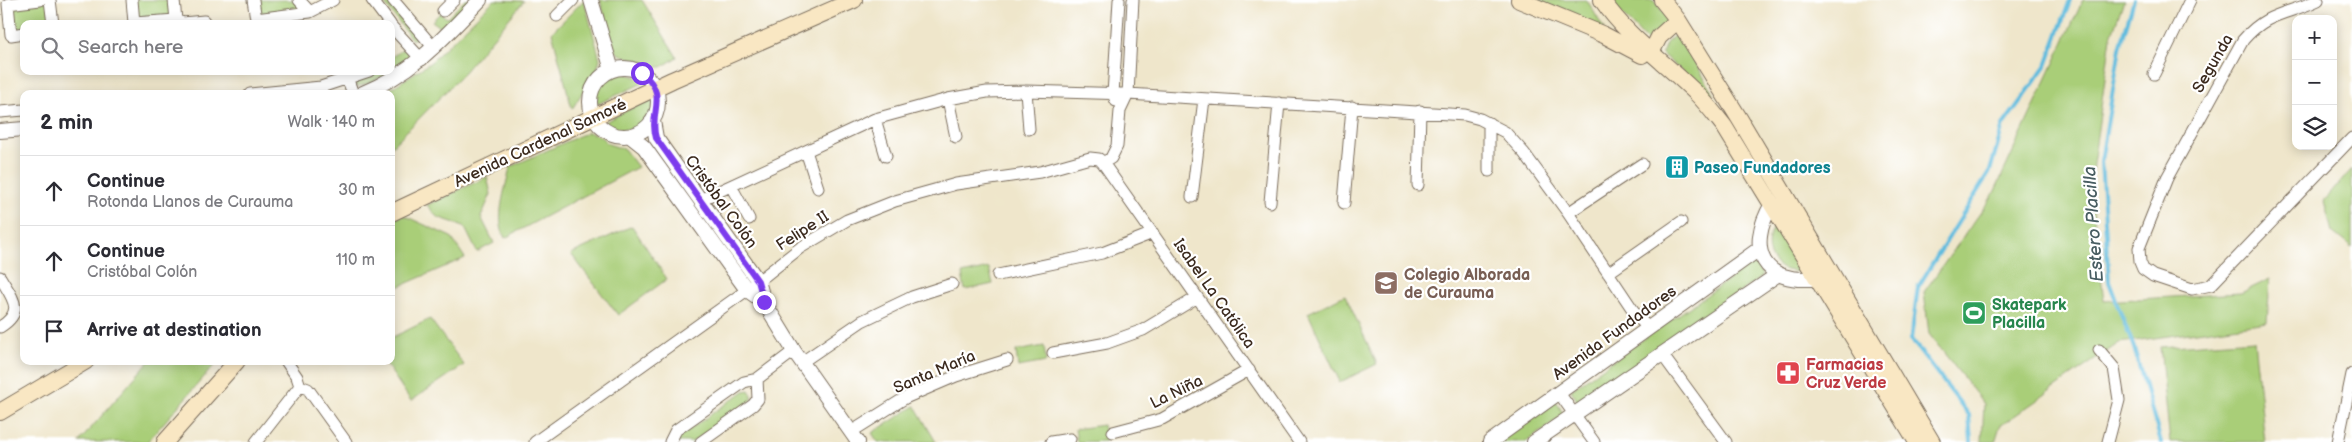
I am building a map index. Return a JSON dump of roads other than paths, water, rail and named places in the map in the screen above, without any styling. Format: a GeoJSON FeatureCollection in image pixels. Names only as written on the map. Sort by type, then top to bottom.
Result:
{"type":"FeatureCollection","features":[{"type":"Feature","properties":{"kind":"main road","name":"Avenida Cardenal Samoré"},"geometry":{"type":"LineString","coordinates":[[395,211],[757,41],[854,0]]}},
{"type":"Feature","properties":{"kind":"main road"},"geometry":{"type":"LineString","coordinates":[[1519,0],[1604,35],[1675,73]]}},
{"type":"Feature","properties":{"kind":"main road"},"geometry":{"type":"LineString","coordinates":[[1602,0],[1624,28],[1698,95],[1724,126],[1917,442]]}},
{"type":"Feature","properties":{"kind":"main road"},"geometry":{"type":"LineString","coordinates":[[1662,0],[1678,20],[1932,442]]}},
{"type":"Feature","properties":{"kind":"main road"},"geometry":{"type":"LineString","coordinates":[[1651,53],[1659,37],[1678,20]]}},
{"type":"Feature","properties":{"kind":"main road"},"geometry":{"type":"LineString","coordinates":[[0,412],[79,365]]}},
{"type":"Feature","properties":{"kind":"main road"},"geometry":{"type":"LineString","coordinates":[[165,442],[233,365]]}},
{"type":"Feature","properties":{"kind":"street"},"geometry":{"type":"LineString","coordinates":[[11,34],[4,3],[35,0]]}},
{"type":"Feature","properties":{"kind":"street"},"geometry":{"type":"LineString","coordinates":[[50,0],[52,20]]}},
{"type":"Feature","properties":{"kind":"street"},"geometry":{"type":"LineString","coordinates":[[132,0],[134,20]]}},
{"type":"Feature","properties":{"kind":"street"},"geometry":{"type":"LineString","coordinates":[[174,0],[176,20]]}},
{"type":"Feature","properties":{"kind":"street"},"geometry":{"type":"LineString","coordinates":[[253,0],[256,19],[310,12],[333,0]]}},
{"type":"Feature","properties":{"kind":"street"},"geometry":{"type":"LineString","coordinates":[[299,0],[310,12]]}},
{"type":"Feature","properties":{"kind":"street"},"geometry":{"type":"LineString","coordinates":[[372,0],[386,20]]}},
{"type":"Feature","properties":{"kind":"street"},"geometry":{"type":"LineString","coordinates":[[393,0],[434,48]]}},
{"type":"Feature","properties":{"kind":"street"},"geometry":{"type":"LineString","coordinates":[[444,11],[454,0]]}},
{"type":"Feature","properties":{"kind":"street"},"geometry":{"type":"LineString","coordinates":[[370,90],[392,80],[422,60],[480,0]]}},
{"type":"Feature","properties":{"kind":"street"},"geometry":{"type":"LineString","coordinates":[[557,16],[573,0]]}},
{"type":"Feature","properties":{"kind":"street"},"geometry":{"type":"LineString","coordinates":[[591,0],[612,70]]}},
{"type":"Feature","properties":{"kind":"street"},"geometry":{"type":"LineString","coordinates":[[1119,0],[1113,94],[1120,112]]}},
{"type":"Feature","properties":{"kind":"street"},"geometry":{"type":"LineString","coordinates":[[1104,164],[1111,158],[1117,146],[1120,112],[1128,94],[1133,0]]}},
{"type":"Feature","properties":{"kind":"street"},"geometry":{"type":"LineString","coordinates":[[2154,74],[2190,0]]}},
{"type":"Feature","properties":{"kind":"street"},"geometry":{"type":"LineString","coordinates":[[2278,0],[2283,12]]}},
{"type":"Feature","properties":{"kind":"street","name":"Segunda"},"geometry":{"type":"LineString","coordinates":[[2318,0],[2283,12],[2257,26],[2243,40],[2167,178],[2138,248],[2143,269],[2153,276],[2192,289],[2205,288],[2217,281],[2352,138]]}},
{"type":"Feature","properties":{"kind":"street"},"geometry":{"type":"LineString","coordinates":[[395,30],[422,60]]}},
{"type":"Feature","properties":{"kind":"street"},"geometry":{"type":"LineString","coordinates":[[0,39],[11,34],[20,33]]}},
{"type":"Feature","properties":{"kind":"street"},"geometry":{"type":"LineString","coordinates":[[624,67],[637,70],[648,77],[655,88],[658,101],[653,120],[643,131],[630,136],[615,136],[602,129],[593,118],[589,104],[591,90],[599,78],[612,70],[624,67]]}},
{"type":"Feature","properties":{"kind":"street"},"geometry":{"type":"LineString","coordinates":[[297,90],[321,87],[360,75]]}},
{"type":"Feature","properties":{"kind":"street"},"geometry":{"type":"LineString","coordinates":[[348,80],[351,90]]}},
{"type":"Feature","properties":{"kind":"street"},"geometry":{"type":"LineString","coordinates":[[1026,91],[1029,130]]}},
{"type":"Feature","properties":{"kind":"street"},"geometry":{"type":"LineString","coordinates":[[700,200],[875,119],[948,99],[987,92],[1026,91],[1128,94],[1465,115],[1490,123],[1504,132],[1524,153],[1568,213],[1637,316],[1649,329]]}},
{"type":"Feature","properties":{"kind":"street"},"geometry":{"type":"LineString","coordinates":[[948,99],[956,137]]}},
{"type":"Feature","properties":{"kind":"street"},"geometry":{"type":"LineString","coordinates":[[1192,198],[1204,99]]}},
{"type":"Feature","properties":{"kind":"street"},"geometry":{"type":"LineString","coordinates":[[1270,202],[1279,103]]}},
{"type":"Feature","properties":{"kind":"street"},"geometry":{"type":"LineString","coordinates":[[1344,202],[1352,107]]}},
{"type":"Feature","properties":{"kind":"street"},"geometry":{"type":"LineString","coordinates":[[0,112],[20,110]]}},
{"type":"Feature","properties":{"kind":"street"},"geometry":{"type":"LineString","coordinates":[[1418,185],[1420,111]]}},
{"type":"Feature","properties":{"kind":"street"},"geometry":{"type":"LineString","coordinates":[[875,119],[886,156]]}},
{"type":"Feature","properties":{"kind":"street","name":"Cristóbal Colón"},"geometry":{"type":"LineString","coordinates":[[653,120],[656,138],[758,281],[764,302],[798,356],[854,437]]}},
{"type":"Feature","properties":{"kind":"street"},"geometry":{"type":"LineString","coordinates":[[1489,171],[1490,123]]}},
{"type":"Feature","properties":{"kind":"street"},"geometry":{"type":"LineString","coordinates":[[0,131],[20,129]]}},
{"type":"Feature","properties":{"kind":"street","name":"Cristóbal Colón"},"geometry":{"type":"LineString","coordinates":[[630,136],[644,147],[747,290],[764,302]]}},
{"type":"Feature","properties":{"kind":"street"},"geometry":{"type":"LineString","coordinates":[[806,152],[818,188]]}},
{"type":"Feature","properties":{"kind":"street","name":"Felipe II"},"geometry":{"type":"LineString","coordinates":[[535,442],[747,290],[800,248],[847,220],[895,201],[956,184],[1040,172],[1090,158],[1099,159],[1104,164]]}},
{"type":"Feature","properties":{"kind":"street","name":"Isabel La Católica"},"geometry":{"type":"LineString","coordinates":[[1104,164],[1298,442]]}},
{"type":"Feature","properties":{"kind":"street"},"geometry":{"type":"LineString","coordinates":[[1568,213],[1642,164]]}},
{"type":"Feature","properties":{"kind":"street"},"geometry":{"type":"LineString","coordinates":[[731,186],[749,219]]}},
{"type":"Feature","properties":{"kind":"street"},"geometry":{"type":"LineString","coordinates":[[1772,204],[1762,228],[1759,250],[1766,264],[1777,275],[1796,279],[1818,278]]}},
{"type":"Feature","properties":{"kind":"street"},"geometry":{"type":"LineString","coordinates":[[1608,273],[1681,222]]}},
{"type":"Feature","properties":{"kind":"street"},"geometry":{"type":"LineString","coordinates":[[998,275],[1102,253],[1153,232]]}},
{"type":"Feature","properties":{"kind":"street","name":"Avenida Fundadores"},"geometry":{"type":"LineString","coordinates":[[1490,442],[1759,250]]}},
{"type":"Feature","properties":{"kind":"street"},"geometry":{"type":"LineString","coordinates":[[1534,442],[1777,275]]}},
{"type":"Feature","properties":{"kind":"street"},"geometry":{"type":"LineString","coordinates":[[0,277],[15,302],[15,311],[12,319],[0,327]]}},
{"type":"Feature","properties":{"kind":"street"},"geometry":{"type":"LineString","coordinates":[[670,442],[676,430],[744,382],[757,379],[862,321],[912,297],[952,284]]}},
{"type":"Feature","properties":{"kind":"street"},"geometry":{"type":"LineString","coordinates":[[1053,353],[1107,343],[1143,330],[1196,298]]}},
{"type":"Feature","properties":{"kind":"street"},"geometry":{"type":"LineString","coordinates":[[2099,350],[2114,368],[2119,400],[2108,442]]}},
{"type":"Feature","properties":{"kind":"street"},"geometry":{"type":"LineString","coordinates":[[1661,353],[1726,442]]}},
{"type":"Feature","properties":{"kind":"street","name":"Santa María"},"geometry":{"type":"LineString","coordinates":[[854,437],[906,398],[956,376],[1006,360]]}},
{"type":"Feature","properties":{"kind":"street"},"geometry":{"type":"LineString","coordinates":[[289,365],[297,377],[300,386]]}},
{"type":"Feature","properties":{"kind":"street","name":"La Niña"},"geometry":{"type":"LineString","coordinates":[[1113,432],[1162,418],[1249,370]]}},
{"type":"Feature","properties":{"kind":"street"},"geometry":{"type":"LineString","coordinates":[[2338,442],[2352,374]]}},
{"type":"Feature","properties":{"kind":"street"},"geometry":{"type":"LineString","coordinates":[[701,442],[753,405],[758,398],[757,379]]}},
{"type":"Feature","properties":{"kind":"street"},"geometry":{"type":"LineString","coordinates":[[256,442],[300,386]]}},
{"type":"Feature","properties":{"kind":"street"},"geometry":{"type":"LineString","coordinates":[[300,386],[308,389],[346,442]]}},
{"type":"Feature","properties":{"kind":"street"},"geometry":{"type":"LineString","coordinates":[[1559,393],[1594,442]]}},
{"type":"Feature","properties":{"kind":"street"},"geometry":{"type":"LineString","coordinates":[[1051,442],[1070,439]]}},
{"type":"Feature","properties":{"kind":"waterway"},"geometry":{"type":"LineString","coordinates":[[1971,442],[1969,415],[1911,339],[1918,287],[1990,171],[2003,125],[2046,66],[2070,0]]}},
{"type":"Feature","properties":{"kind":"waterway","name":"Estero Placilla"},"geometry":{"type":"LineString","coordinates":[[2134,0],[2120,48],[2101,161],[2109,282],[2134,348],[2161,442]]}},
{"type":"Feature","properties":{"kind":"place","name":"Paseo Fundadores"},"geometry":{"type":"Point","coordinates":[1677,167]}},
{"type":"Feature","properties":{"kind":"place","name":"Colegio Alborada de Curauma"},"geometry":{"type":"Point","coordinates":[1386,283]}},
{"type":"Feature","properties":{"kind":"place","name":"Skatepark Placilla"},"geometry":{"type":"Point","coordinates":[1974,313]}},
{"type":"Feature","properties":{"kind":"place","name":"Farmacias Cruz Verde"},"geometry":{"type":"Point","coordinates":[1788,373]}}]}
